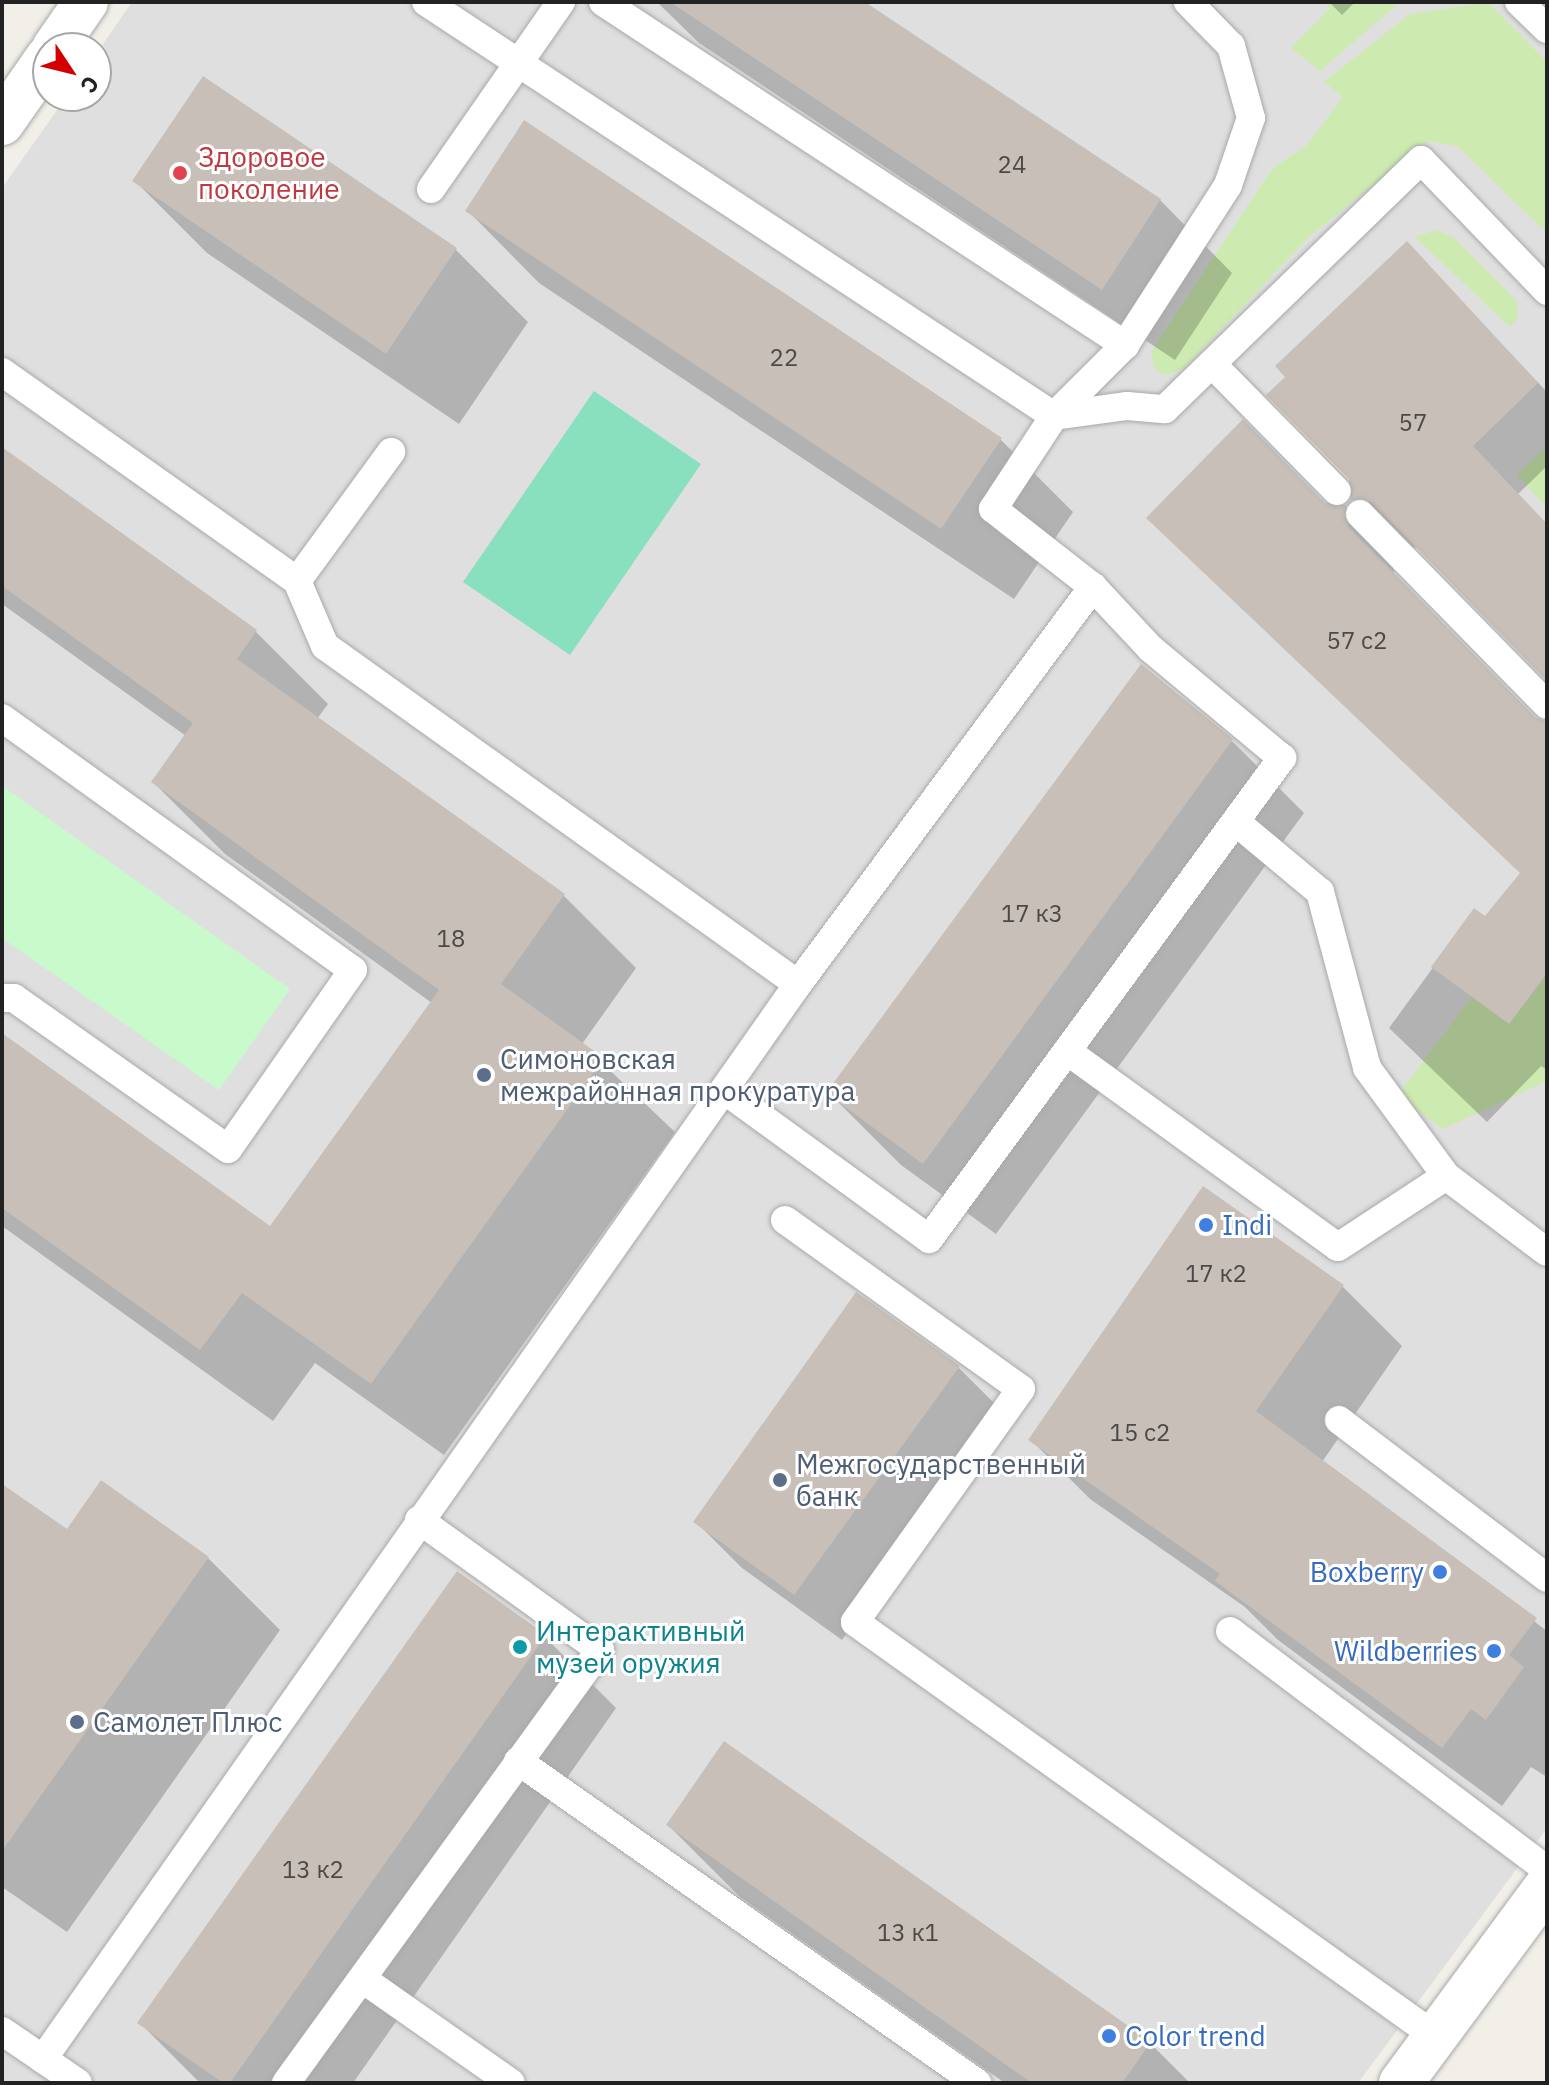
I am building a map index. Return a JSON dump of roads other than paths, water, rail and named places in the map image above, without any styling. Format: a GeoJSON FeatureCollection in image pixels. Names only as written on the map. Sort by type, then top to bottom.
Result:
{"type":"FeatureCollection","features":[{"type":"Feature","properties":{"kind":"street"},"geometry":{"type":"LineString","coordinates":[[65,32],[86,2]]}},
{"type":"Feature","properties":{"kind":"street"},"geometry":{"type":"LineString","coordinates":[[2,123],[32,80]]}},
{"type":"Feature","properties":{"kind":"street"},"geometry":{"type":"LineString","coordinates":[[1401,2083],[1547,1886]]}},
{"type":"Feature","properties":{"kind":"lane"},"geometry":{"type":"LineString","coordinates":[[426,2],[1054,416],[1127,406],[1165,409],[1421,160],[1547,291]]}},
{"type":"Feature","properties":{"kind":"lane"},"geometry":{"type":"LineString","coordinates":[[431,189],[561,2]]}},
{"type":"Feature","properties":{"kind":"lane"},"geometry":{"type":"LineString","coordinates":[[603,2],[1125,345]]}},
{"type":"Feature","properties":{"kind":"lane"},"geometry":{"type":"LineString","coordinates":[[724,1090],[929,1239],[1282,758],[1151,649],[1093,587],[993,509],[1054,416],[1125,345],[1228,185],[1251,118],[1231,46],[1188,2]]}},
{"type":"Feature","properties":{"kind":"lane"},"geometry":{"type":"LineString","coordinates":[[1519,2],[1547,29]]}},
{"type":"Feature","properties":{"kind":"lane"},"geometry":{"type":"LineString","coordinates":[[1212,364],[1337,491]]}},
{"type":"Feature","properties":{"kind":"lane"},"geometry":{"type":"LineString","coordinates":[[2,372],[297,581],[325,646],[798,984]]}},
{"type":"Feature","properties":{"kind":"lane"},"geometry":{"type":"LineString","coordinates":[[297,581],[391,452]]}},
{"type":"Feature","properties":{"kind":"lane"},"geometry":{"type":"LineString","coordinates":[[1360,514],[1547,705]]}},
{"type":"Feature","properties":{"kind":"lane"},"geometry":{"type":"LineString","coordinates":[[43,2059],[798,984],[1093,587]]}},
{"type":"Feature","properties":{"kind":"lane"},"geometry":{"type":"LineString","coordinates":[[2,718],[353,970],[228,1149],[14,998],[2,998]]}},
{"type":"Feature","properties":{"kind":"lane"},"geometry":{"type":"LineString","coordinates":[[1236,822],[1320,892],[1367,1068],[1446,1176],[1547,1252]]}},
{"type":"Feature","properties":{"kind":"lane"},"geometry":{"type":"LineString","coordinates":[[1067,1051],[1338,1247],[1446,1176]]}},
{"type":"Feature","properties":{"kind":"lane"},"geometry":{"type":"LineString","coordinates":[[785,1220],[1021,1389],[855,1622],[1435,2036]]}},
{"type":"Feature","properties":{"kind":"lane"},"geometry":{"type":"LineString","coordinates":[[1339,1420],[1547,1578]]}},
{"type":"Feature","properties":{"kind":"lane"},"geometry":{"type":"LineString","coordinates":[[286,2083],[364,1980],[600,1650],[419,1520]]}},
{"type":"Feature","properties":{"kind":"lane"},"geometry":{"type":"LineString","coordinates":[[1230,1631],[1336,1698],[1547,1870]]}},
{"type":"Feature","properties":{"kind":"lane"},"geometry":{"type":"LineString","coordinates":[[518,1761],[977,2083]]}},
{"type":"Feature","properties":{"kind":"lane"},"geometry":{"type":"LineString","coordinates":[[364,1980],[511,2083]]}},
{"type":"Feature","properties":{"kind":"lane"},"geometry":{"type":"LineString","coordinates":[[2,2031],[78,2083]]}},
{"type":"Feature","properties":{"kind":"place","name":"Здоровое поколение"},"geometry":{"type":"Point","coordinates":[180,173]}},
{"type":"Feature","properties":{"kind":"place","name":"Симоновская межрайонная прокуратура"},"geometry":{"type":"Point","coordinates":[484,1075]}},
{"type":"Feature","properties":{"kind":"place","name":"Indi"},"geometry":{"type":"Point","coordinates":[1206,1225]}},
{"type":"Feature","properties":{"kind":"place","name":"Межгосударственный банк"},"geometry":{"type":"Point","coordinates":[780,1480]}},
{"type":"Feature","properties":{"kind":"place","name":"Boxberry"},"geometry":{"type":"Point","coordinates":[1440,1572]}},
{"type":"Feature","properties":{"kind":"place","name":"Интерактивный музей оружия"},"geometry":{"type":"Point","coordinates":[520,1647]}},
{"type":"Feature","properties":{"kind":"place","name":"Wildberries"},"geometry":{"type":"Point","coordinates":[1494,1651]}},
{"type":"Feature","properties":{"kind":"place","name":"Самолет Плюс"},"geometry":{"type":"Point","coordinates":[77,1722]}},
{"type":"Feature","properties":{"kind":"place","name":"Color trend"},"geometry":{"type":"Point","coordinates":[1109,2036]}}]}
